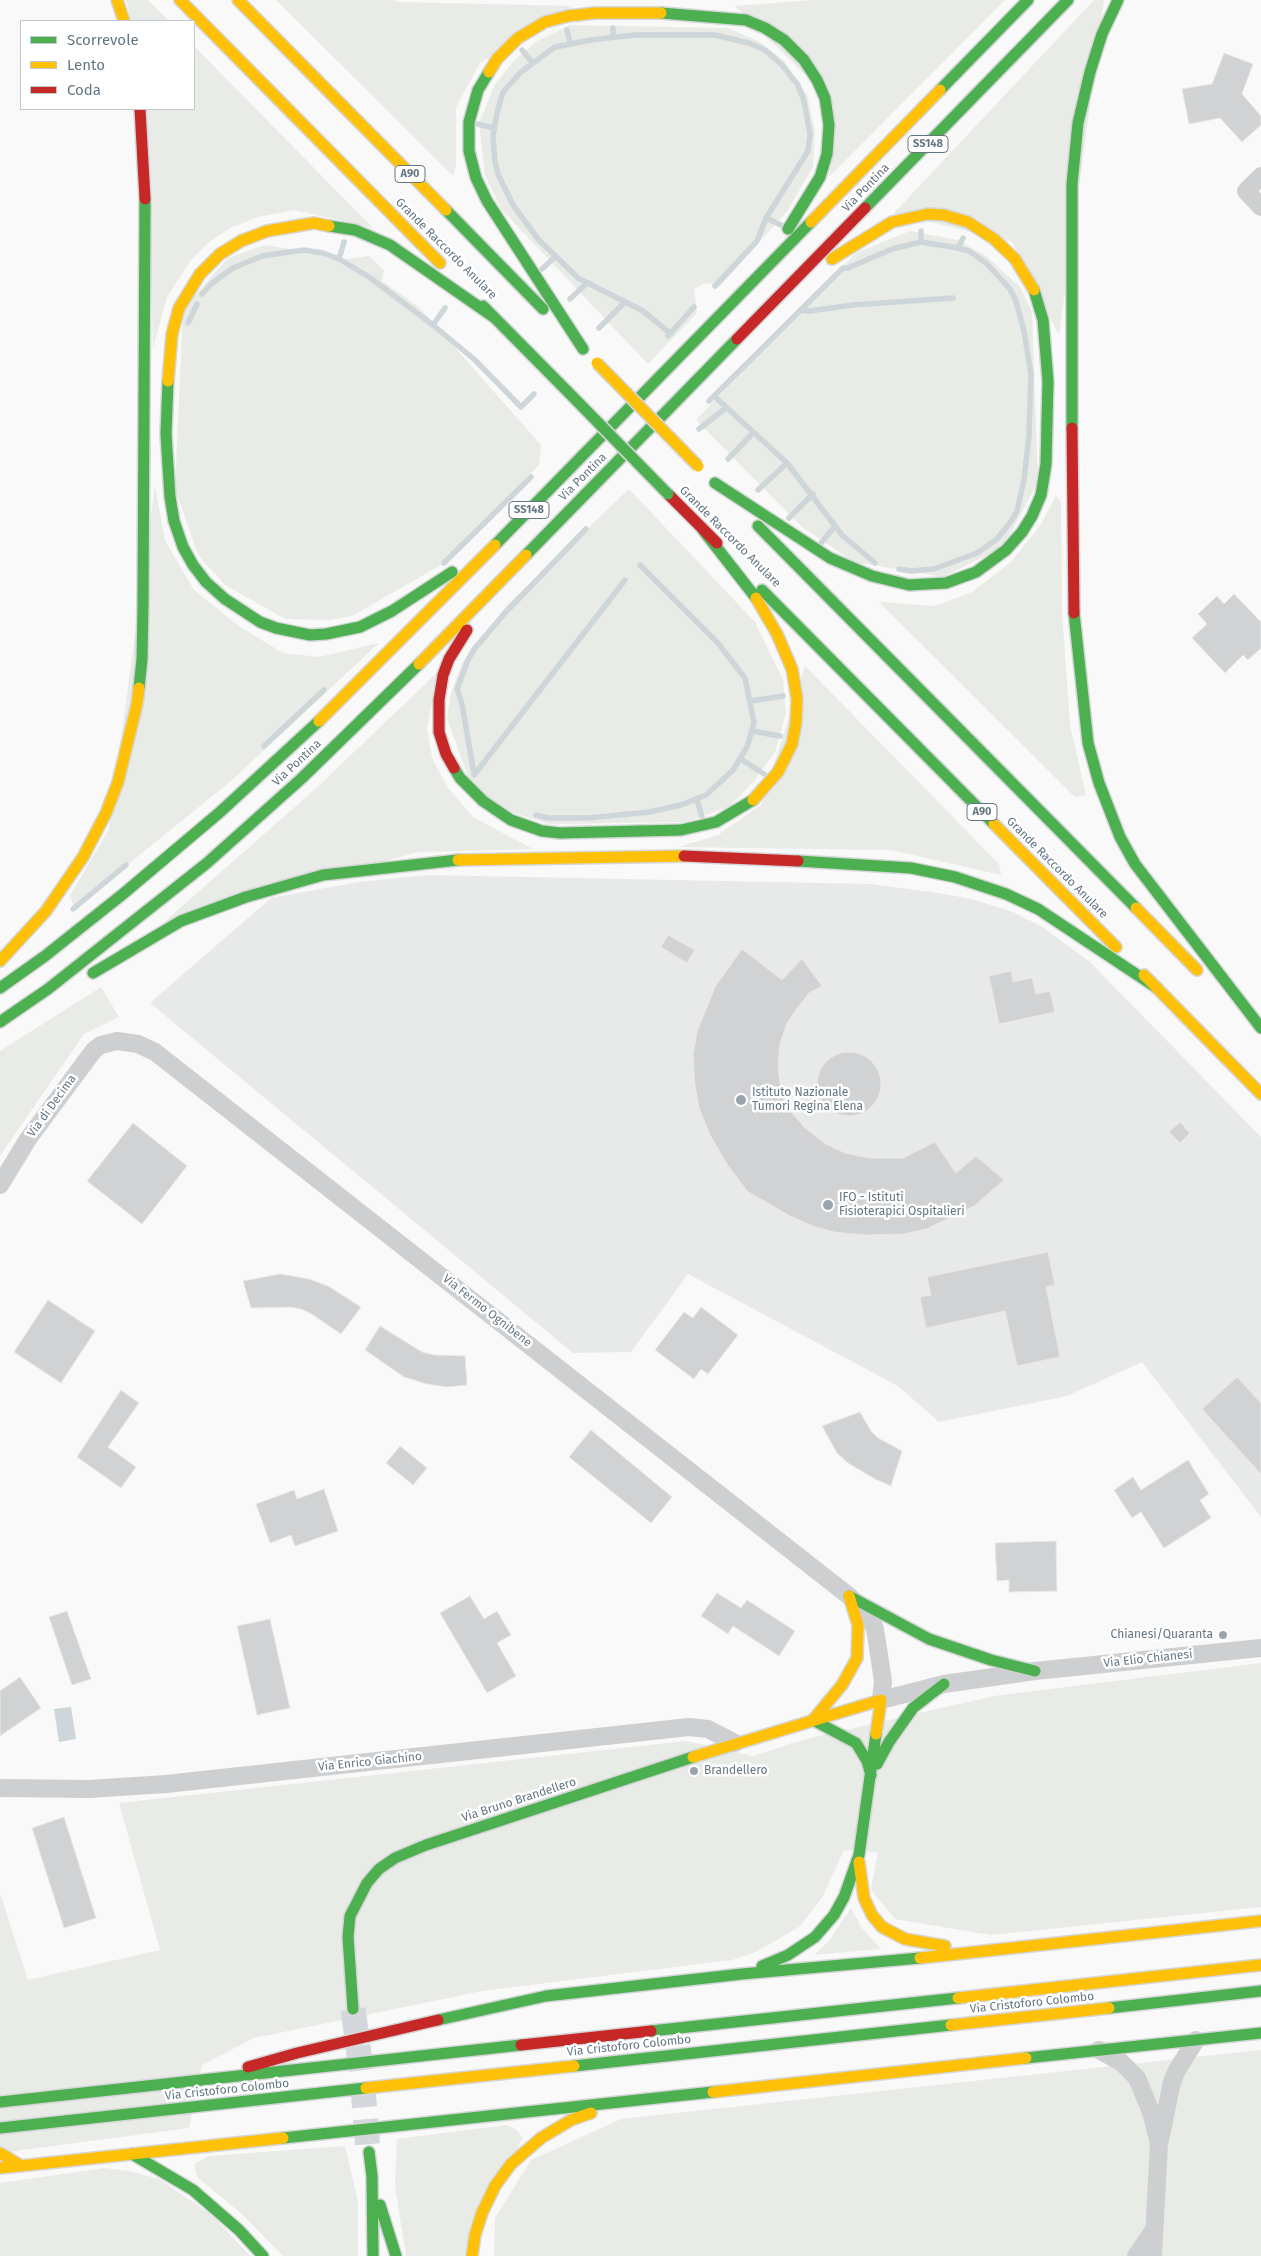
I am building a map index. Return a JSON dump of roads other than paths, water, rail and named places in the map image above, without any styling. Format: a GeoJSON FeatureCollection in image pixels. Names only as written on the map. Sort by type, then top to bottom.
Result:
{"type":"FeatureCollection","features":[{"type":"Feature","properties":{"kind":"main road"},"geometry":{"type":"LineString","coordinates":[[117,0],[124,20]]}},
{"type":"Feature","properties":{"kind":"main road","name":"Grande Raccordo Anulare"},"geometry":{"type":"LineString","coordinates":[[180,0],[1261,1094]]}},
{"type":"Feature","properties":{"kind":"main road","name":"A90"},"geometry":{"type":"LineString","coordinates":[[238,0],[1205,978]]}},
{"type":"Feature","properties":{"kind":"main road","name":"Via Pontina"},"geometry":{"type":"LineString","coordinates":[[0,988],[123,894],[261,776],[356,686],[1028,0]]}},
{"type":"Feature","properties":{"kind":"main road","name":"Via Pontina"},"geometry":{"type":"LineString","coordinates":[[0,1023],[103,948],[207,863],[252,824],[386,698],[1068,0]]}},
{"type":"Feature","properties":{"kind":"main road"},"geometry":{"type":"LineString","coordinates":[[1118,0],[1102,34],[1090,72],[1078,124],[1072,184],[1072,532],[1074,608],[1088,744],[1099,783],[1120,837],[1134,864],[1261,1028]]}},
{"type":"Feature","properties":{"kind":"main road"},"geometry":{"type":"LineString","coordinates":[[583,349],[486,200],[474,171],[469,151],[468,132],[471,110],[483,80],[497,59],[518,38],[545,22],[568,16],[595,13],[672,13],[739,19],[754,22],[771,32],[789,45],[804,60],[817,80],[824,98],[829,125],[825,164],[813,189],[756,278]]}},
{"type":"Feature","properties":{"kind":"main road"},"geometry":{"type":"LineString","coordinates":[[0,961],[46,911],[83,857],[106,813],[118,782],[137,704],[142,659],[143,606],[145,174],[140,110]]}},
{"type":"Feature","properties":{"kind":"main road"},"geometry":{"type":"LineString","coordinates":[[707,474],[830,558],[872,576],[909,585],[946,584],[987,566],[1006,550],[1022,532],[1037,507],[1045,480],[1046,464],[1048,381],[1045,332],[1033,288],[1022,269],[1008,251],[968,222],[944,215],[916,215],[892,222],[870,234],[789,287]]}},
{"type":"Feature","properties":{"kind":"main road"},"geometry":{"type":"LineString","coordinates":[[495,318],[407,255],[355,230],[314,223],[284,226],[250,236],[220,254],[210,263],[191,286],[179,308],[170,350],[166,434],[170,497],[174,521],[187,555],[203,578],[225,599],[252,618],[276,628],[310,635],[341,632],[360,627],[392,611],[497,543]]}},
{"type":"Feature","properties":{"kind":"main road"},"geometry":{"type":"LineString","coordinates":[[526,555],[468,629],[446,666],[440,686],[438,718],[441,740],[450,762],[467,787],[482,801],[511,820],[542,830],[576,834],[690,828],[716,822],[730,816],[748,805],[764,791],[778,772],[788,753],[796,723],[797,710],[792,669],[777,634],[756,598],[703,530]]}},
{"type":"Feature","properties":{"kind":"main road"},"geometry":{"type":"LineString","coordinates":[[86,978],[181,921],[246,897],[323,875],[465,859],[680,856],[869,864],[911,868],[955,877],[1006,894],[1038,909],[1157,988]]}},
{"type":"Feature","properties":{"kind":"main road"},"geometry":{"type":"LineString","coordinates":[[1219,992],[1261,1035]]}},
{"type":"Feature","properties":{"kind":"main road"},"geometry":{"type":"LineString","coordinates":[[0,1023],[36,1009],[56,998]]}},
{"type":"Feature","properties":{"kind":"main road"},"geometry":{"type":"LineString","coordinates":[[849,1596],[929,1639],[992,1660],[1035,1671]]}},
{"type":"Feature","properties":{"kind":"main road"},"geometry":{"type":"LineString","coordinates":[[849,1596],[859,1636],[857,1658],[842,1685],[813,1720],[856,1743],[867,1761],[871,1775]]}},
{"type":"Feature","properties":{"kind":"main road"},"geometry":{"type":"LineString","coordinates":[[871,1775],[905,1718],[923,1698],[944,1684]]}},
{"type":"Feature","properties":{"kind":"main road"},"geometry":{"type":"LineString","coordinates":[[880,1700],[859,1855],[860,1880],[864,1898],[872,1915],[888,1932],[917,1942],[1002,1950]]}},
{"type":"Feature","properties":{"kind":"main road","name":"Via Bruno Brandellero"},"geometry":{"type":"LineString","coordinates":[[354,2009],[348,1937],[350,1916],[367,1882],[387,1863],[426,1845],[735,1743],[880,1700]]}},
{"type":"Feature","properties":{"kind":"main road"},"geometry":{"type":"LineString","coordinates":[[742,1974],[788,1954],[814,1937],[839,1906],[859,1855]]}},
{"type":"Feature","properties":{"kind":"main road","name":"Via Cristoforo Colombo"},"geometry":{"type":"LineString","coordinates":[[207,2080],[297,2053],[524,2001],[596,1990],[742,1974],[1002,1950],[1261,1921]]}},
{"type":"Feature","properties":{"kind":"main road","name":"Via Cristoforo Colombo"},"geometry":{"type":"LineString","coordinates":[[0,2102],[1261,1966]]}},
{"type":"Feature","properties":{"kind":"main road","name":"Via Cristoforo Colombo"},"geometry":{"type":"LineString","coordinates":[[0,2128],[1261,1991]]}},
{"type":"Feature","properties":{"kind":"main road"},"geometry":{"type":"LineString","coordinates":[[0,2168],[1261,2033]]}},
{"type":"Feature","properties":{"kind":"main road"},"geometry":{"type":"LineString","coordinates":[[472,2256],[475,2235],[482,2212],[500,2177],[517,2157],[541,2138],[571,2120],[617,2103]]}},
{"type":"Feature","properties":{"kind":"main road"},"geometry":{"type":"LineString","coordinates":[[369,2152],[372,2176],[373,2256]]}},
{"type":"Feature","properties":{"kind":"main road"},"geometry":{"type":"LineString","coordinates":[[0,2153],[21,2166]]}},
{"type":"Feature","properties":{"kind":"main road"},"geometry":{"type":"LineString","coordinates":[[132,2154],[198,2194],[239,2230],[263,2256]]}},
{"type":"Feature","properties":{"kind":"main road"},"geometry":{"type":"LineString","coordinates":[[372,2176],[396,2256]]}},
{"type":"Feature","properties":{"kind":"street"},"geometry":{"type":"LineString","coordinates":[[1261,176],[1246,191],[1261,207]]}},
{"type":"Feature","properties":{"kind":"street","name":"Via di Decima"},"geometry":{"type":"LineString","coordinates":[[0,1185],[28,1139],[88,1056],[101,1045],[117,1041]]}},
{"type":"Feature","properties":{"kind":"street","name":"Via Fermo Ognibene"},"geometry":{"type":"LineString","coordinates":[[117,1041],[138,1044],[155,1052],[849,1596],[869,1615],[875,1628],[883,1680],[880,1700]]}},
{"type":"Feature","properties":{"kind":"street","name":"Via Elio Chianesi"},"geometry":{"type":"LineString","coordinates":[[880,1700],[944,1684],[1035,1671],[1261,1648]]}},
{"type":"Feature","properties":{"kind":"street","name":"Via Enrico Giachino"},"geometry":{"type":"LineString","coordinates":[[0,1788],[66,1790],[151,1785],[689,1727],[708,1729],[735,1743]]}},
{"type":"Feature","properties":{"kind":"street"},"geometry":{"type":"LineString","coordinates":[[1153,2256],[1159,2143],[1172,2082],[1177,2070],[1196,2040]]}},
{"type":"Feature","properties":{"kind":"street"},"geometry":{"type":"LineString","coordinates":[[1100,2050],[1121,2062],[1137,2078],[1148,2103],[1159,2143]]}},
{"type":"Feature","properties":{"kind":"street"},"geometry":{"type":"LineString","coordinates":[[1136,2256],[1153,2232]]}},
{"type":"Feature","properties":{"kind":"waterway"},"geometry":{"type":"LineString","coordinates":[[613,28],[613,37]]}},
{"type":"Feature","properties":{"kind":"waterway"},"geometry":{"type":"LineString","coordinates":[[567,30],[570,43]]}},
{"type":"Feature","properties":{"kind":"waterway"},"geometry":{"type":"LineString","coordinates":[[670,333],[643,311],[578,278],[538,239],[513,205],[498,174],[493,136],[503,92],[521,72],[555,47],[591,40],[634,35],[715,35],[749,43],[765,50],[782,65],[798,85],[804,101],[810,134],[808,151],[766,218],[757,241],[715,286]]}},
{"type":"Feature","properties":{"kind":"waterway"},"geometry":{"type":"LineString","coordinates":[[522,50],[532,62]]}},
{"type":"Feature","properties":{"kind":"waterway"},"geometry":{"type":"LineString","coordinates":[[477,124],[494,128]]}},
{"type":"Feature","properties":{"kind":"waterway"},"geometry":{"type":"LineString","coordinates":[[766,218],[781,225]]}},
{"type":"Feature","properties":{"kind":"waterway"},"geometry":{"type":"LineString","coordinates":[[921,231],[921,242]]}},
{"type":"Feature","properties":{"kind":"waterway"},"geometry":{"type":"LineString","coordinates":[[958,248],[963,238]]}},
{"type":"Feature","properties":{"kind":"waterway"},"geometry":{"type":"LineString","coordinates":[[339,259],[344,242]]}},
{"type":"Feature","properties":{"kind":"waterway"},"geometry":{"type":"LineString","coordinates":[[709,401],[843,268],[848,268],[892,249],[921,242],[969,251],[986,263],[1010,289],[1016,301],[1024,331],[1031,374],[1029,436],[1024,480],[1017,511],[997,539],[977,553],[934,569],[911,571],[899,569]]}},
{"type":"Feature","properties":{"kind":"waterway"},"geometry":{"type":"LineString","coordinates":[[202,294],[211,284],[233,268],[262,256],[304,250],[323,253],[339,259],[369,277],[433,325],[475,360],[521,407],[534,394]]}},
{"type":"Feature","properties":{"kind":"waterway"},"geometry":{"type":"LineString","coordinates":[[542,269],[555,257]]}},
{"type":"Feature","properties":{"kind":"waterway"},"geometry":{"type":"LineString","coordinates":[[570,299],[587,283]]}},
{"type":"Feature","properties":{"kind":"waterway"},"geometry":{"type":"LineString","coordinates":[[800,310],[809,311],[853,305],[953,298]]}},
{"type":"Feature","properties":{"kind":"waterway"},"geometry":{"type":"LineString","coordinates":[[599,328],[625,302]]}},
{"type":"Feature","properties":{"kind":"waterway"},"geometry":{"type":"LineString","coordinates":[[188,323],[197,304]]}},
{"type":"Feature","properties":{"kind":"waterway"},"geometry":{"type":"LineString","coordinates":[[668,336],[694,307]]}},
{"type":"Feature","properties":{"kind":"waterway"},"geometry":{"type":"LineString","coordinates":[[433,325],[445,308]]}},
{"type":"Feature","properties":{"kind":"waterway"},"geometry":{"type":"LineString","coordinates":[[714,396],[787,463],[842,535],[875,563]]}},
{"type":"Feature","properties":{"kind":"waterway"},"geometry":{"type":"LineString","coordinates":[[699,429],[726,408]]}},
{"type":"Feature","properties":{"kind":"waterway"},"geometry":{"type":"LineString","coordinates":[[728,459],[753,433]]}},
{"type":"Feature","properties":{"kind":"waterway"},"geometry":{"type":"LineString","coordinates":[[758,490],[787,463]]}},
{"type":"Feature","properties":{"kind":"waterway"},"geometry":{"type":"LineString","coordinates":[[444,563],[531,477]]}},
{"type":"Feature","properties":{"kind":"waterway"},"geometry":{"type":"LineString","coordinates":[[789,518],[813,494]]}},
{"type":"Feature","properties":{"kind":"waterway"},"geometry":{"type":"LineString","coordinates":[[821,543],[835,526]]}},
{"type":"Feature","properties":{"kind":"waterway"},"geometry":{"type":"LineString","coordinates":[[474,774],[462,704],[457,689],[468,660],[475,648],[505,613],[586,529]]}},
{"type":"Feature","properties":{"kind":"waterway"},"geometry":{"type":"LineString","coordinates":[[536,815],[548,818],[588,818],[649,812],[681,805],[706,795],[733,770],[747,747],[754,723],[745,678],[717,642],[640,565]]}},
{"type":"Feature","properties":{"kind":"waterway"},"geometry":{"type":"LineString","coordinates":[[474,775],[625,580]]}},
{"type":"Feature","properties":{"kind":"waterway"},"geometry":{"type":"LineString","coordinates":[[264,746],[324,690]]}},
{"type":"Feature","properties":{"kind":"waterway"},"geometry":{"type":"LineString","coordinates":[[751,701],[783,696]]}},
{"type":"Feature","properties":{"kind":"waterway"},"geometry":{"type":"LineString","coordinates":[[752,731],[780,736]]}},
{"type":"Feature","properties":{"kind":"waterway"},"geometry":{"type":"LineString","coordinates":[[741,759],[764,774]]}},
{"type":"Feature","properties":{"kind":"waterway"},"geometry":{"type":"LineString","coordinates":[[697,800],[702,817]]}},
{"type":"Feature","properties":{"kind":"waterway"},"geometry":{"type":"LineString","coordinates":[[73,909],[126,865]]}},
{"type":"Feature","properties":{"kind":"tunnel"},"geometry":{"type":"LineString","coordinates":[[353,2009],[362,2076],[368,2150]]}},
{"type":"Feature","properties":{"kind":"place","name":"Istituto Nazionale Tumori Regina Elena"},"geometry":{"type":"Point","coordinates":[741,1100]}},
{"type":"Feature","properties":{"kind":"place","name":"IFO - Istituti Fisioterapici Ospitalieri"},"geometry":{"type":"Point","coordinates":[828,1205]}},
{"type":"Feature","properties":{"kind":"place","name":"Chianesi/Quaranta"},"geometry":{"type":"Point","coordinates":[1223,1635]}},
{"type":"Feature","properties":{"kind":"place","name":"Brandellero"},"geometry":{"type":"Point","coordinates":[694,1771]}}]}
